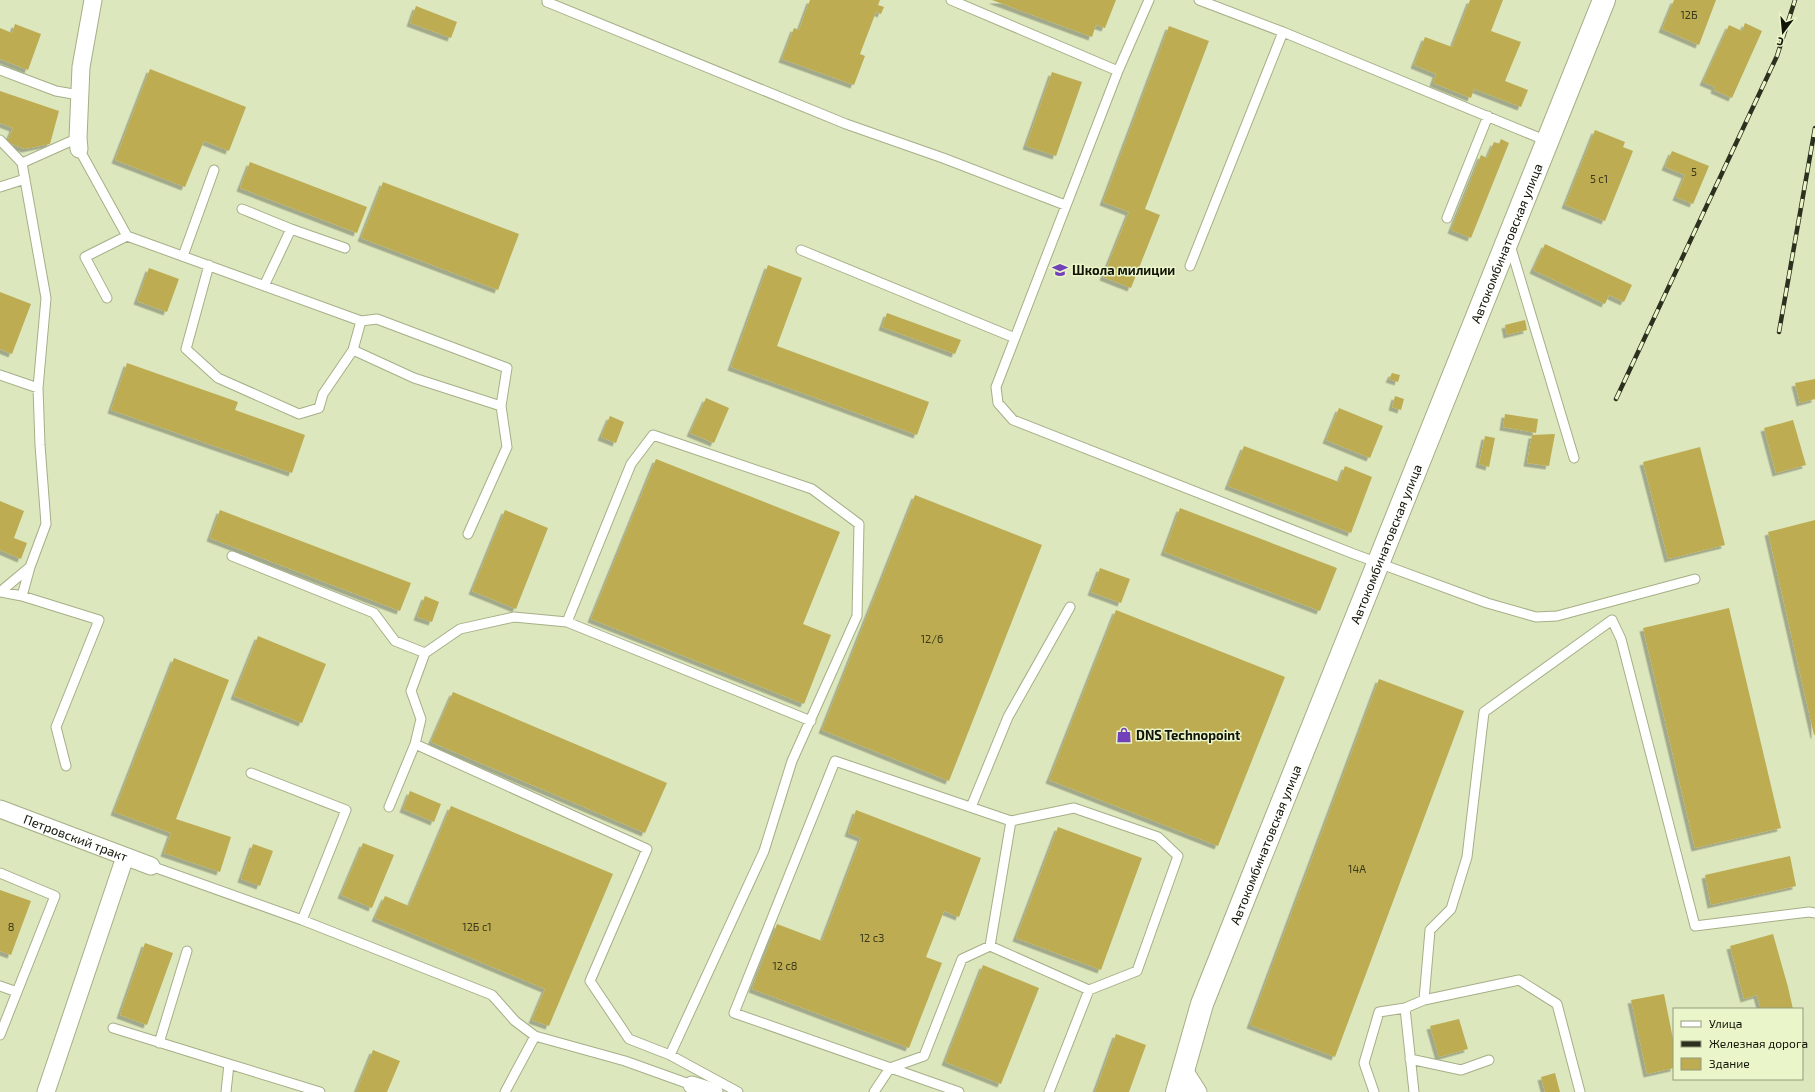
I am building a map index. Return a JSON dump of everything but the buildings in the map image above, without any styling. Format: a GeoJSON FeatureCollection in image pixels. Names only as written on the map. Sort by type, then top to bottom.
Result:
{"type":"FeatureCollection","features":[{"type":"Feature","properties":{"kind":"street"},"geometry":{"type":"LineString","coordinates":[[78,144],[81,67],[93,0]]}},
{"type":"Feature","properties":{"kind":"street","name":"Автокомбинатовская улица"},"geometry":{"type":"LineString","coordinates":[[1177,1092],[1202,1004],[1546,141],[1604,0]]}},
{"type":"Feature","properties":{"kind":"street","name":"Петровский тракт"},"geometry":{"type":"LineString","coordinates":[[0,809],[151,866]]}},
{"type":"Feature","properties":{"kind":"street"},"geometry":{"type":"LineString","coordinates":[[46,1092],[125,857]]}},
{"type":"Feature","properties":{"kind":"street"},"geometry":{"type":"LineString","coordinates":[[1184,1070],[1198,1092]]}},
{"type":"Feature","properties":{"kind":"street"},"geometry":{"type":"LineString","coordinates":[[692,1085],[714,1092]]}},
{"type":"Feature","properties":{"kind":"lane"},"geometry":{"type":"LineString","coordinates":[[547,0],[547,2],[846,124],[943,158],[1065,205]]}},
{"type":"Feature","properties":{"kind":"lane"},"geometry":{"type":"LineString","coordinates":[[951,0],[1118,71]]}},
{"type":"Feature","properties":{"kind":"lane"},"geometry":{"type":"LineString","coordinates":[[1149,0],[1118,71],[1065,205],[996,387],[998,403],[1013,420],[1379,563],[1487,603],[1536,617],[1557,616],[1695,579]]}},
{"type":"Feature","properties":{"kind":"lane"},"geometry":{"type":"LineString","coordinates":[[1199,0],[1283,32],[1546,141]]}},
{"type":"Feature","properties":{"kind":"lane"},"geometry":{"type":"LineString","coordinates":[[1190,266],[1283,32]]}},
{"type":"Feature","properties":{"kind":"lane"},"geometry":{"type":"LineString","coordinates":[[0,70],[56,91],[80,96]]}},
{"type":"Feature","properties":{"kind":"lane"},"geometry":{"type":"LineString","coordinates":[[1447,218],[1488,116]]}},
{"type":"Feature","properties":{"kind":"lane"},"geometry":{"type":"LineString","coordinates":[[0,140],[22,163],[46,298],[38,388],[40,445],[46,524],[30,568],[22,596]]}},
{"type":"Feature","properties":{"kind":"lane"},"geometry":{"type":"LineString","coordinates":[[22,163],[78,144],[126,236],[361,321],[377,319],[507,368],[500,406],[507,447],[468,534]]}},
{"type":"Feature","properties":{"kind":"lane"},"geometry":{"type":"LineString","coordinates":[[183,256],[214,170]]}},
{"type":"Feature","properties":{"kind":"lane"},"geometry":{"type":"LineString","coordinates":[[0,187],[25,179]]}},
{"type":"Feature","properties":{"kind":"lane"},"geometry":{"type":"LineString","coordinates":[[242,209],[345,248]]}},
{"type":"Feature","properties":{"kind":"lane"},"geometry":{"type":"LineString","coordinates":[[264,286],[292,229]]}},
{"type":"Feature","properties":{"kind":"lane"},"geometry":{"type":"LineString","coordinates":[[107,298],[85,257],[126,236]]}},
{"type":"Feature","properties":{"kind":"lane"},"geometry":{"type":"LineString","coordinates":[[1508,238],[1574,458]]}},
{"type":"Feature","properties":{"kind":"lane"},"geometry":{"type":"LineString","coordinates":[[801,250],[1015,338]]}},
{"type":"Feature","properties":{"kind":"lane"},"geometry":{"type":"LineString","coordinates":[[209,266],[186,349],[218,378],[299,414],[319,408],[322,394],[353,350],[361,321]]}},
{"type":"Feature","properties":{"kind":"lane"},"geometry":{"type":"LineString","coordinates":[[353,350],[414,378],[500,406]]}},
{"type":"Feature","properties":{"kind":"lane"},"geometry":{"type":"LineString","coordinates":[[0,375],[38,388]]}},
{"type":"Feature","properties":{"kind":"lane"},"geometry":{"type":"LineString","coordinates":[[567,622],[631,464],[653,436],[812,489],[859,524],[857,616],[792,762],[764,851],[670,1055]]}},
{"type":"Feature","properties":{"kind":"lane"},"geometry":{"type":"LineString","coordinates":[[232,556],[374,612],[395,641],[425,653]]}},
{"type":"Feature","properties":{"kind":"lane"},"geometry":{"type":"LineString","coordinates":[[0,592],[30,568]]}},
{"type":"Feature","properties":{"kind":"lane"},"geometry":{"type":"LineString","coordinates":[[0,592],[22,596],[99,620],[56,727],[66,766]]}},
{"type":"Feature","properties":{"kind":"lane"},"geometry":{"type":"LineString","coordinates":[[1607,603],[1612,620],[1621,639],[1695,926],[1809,912],[1815,913]]}},
{"type":"Feature","properties":{"kind":"lane"},"geometry":{"type":"LineString","coordinates":[[971,807],[1008,717],[1070,607]]}},
{"type":"Feature","properties":{"kind":"lane"},"geometry":{"type":"LineString","coordinates":[[389,807],[415,744],[421,719],[411,691],[425,653],[460,629],[514,617],[567,622],[811,721]]}},
{"type":"Feature","properties":{"kind":"lane"},"geometry":{"type":"LineString","coordinates":[[1424,1000],[1430,930],[1451,909],[1467,858],[1484,712],[1612,620]]}},
{"type":"Feature","properties":{"kind":"lane"},"geometry":{"type":"LineString","coordinates":[[415,744],[647,849],[590,981],[629,1038],[670,1055],[738,1092]]}},
{"type":"Feature","properties":{"kind":"lane"},"geometry":{"type":"LineString","coordinates":[[874,1092],[890,1068],[924,1056],[962,959],[990,946],[1089,990],[1137,971],[1178,856],[1158,837],[1074,808],[1011,821],[835,760],[734,1013],[890,1068],[959,1092]]}},
{"type":"Feature","properties":{"kind":"lane"},"geometry":{"type":"LineString","coordinates":[[251,773],[346,810],[302,920]]}},
{"type":"Feature","properties":{"kind":"lane"},"geometry":{"type":"LineString","coordinates":[[990,946],[1011,821]]}},
{"type":"Feature","properties":{"kind":"lane"},"geometry":{"type":"LineString","coordinates":[[151,866],[302,920],[492,995],[515,1021],[534,1036],[625,1061],[692,1085]]}},
{"type":"Feature","properties":{"kind":"lane"},"geometry":{"type":"LineString","coordinates":[[0,873],[55,896],[0,1034]]}},
{"type":"Feature","properties":{"kind":"lane"},"geometry":{"type":"LineString","coordinates":[[159,1043],[187,951]]}},
{"type":"Feature","properties":{"kind":"lane"},"geometry":{"type":"LineString","coordinates":[[1374,1092],[1364,1063],[1379,1012],[1405,1008],[1424,1000],[1519,980],[1557,1004],[1580,1092]]}},
{"type":"Feature","properties":{"kind":"lane"},"geometry":{"type":"LineString","coordinates":[[0,986],[17,992]]}},
{"type":"Feature","properties":{"kind":"lane"},"geometry":{"type":"LineString","coordinates":[[1049,1092],[1089,990]]}},
{"type":"Feature","properties":{"kind":"lane"},"geometry":{"type":"LineString","coordinates":[[1405,1008],[1414,1092]]}},
{"type":"Feature","properties":{"kind":"lane"},"geometry":{"type":"LineString","coordinates":[[113,1028],[320,1092]]}},
{"type":"Feature","properties":{"kind":"lane"},"geometry":{"type":"LineString","coordinates":[[505,1092],[534,1036]]}},
{"type":"Feature","properties":{"kind":"lane"},"geometry":{"type":"LineString","coordinates":[[1410,1059],[1461,1070],[1489,1060]]}},
{"type":"Feature","properties":{"kind":"lane"},"geometry":{"type":"LineString","coordinates":[[226,1092],[230,1064]]}},
{"type":"Feature","properties":{"kind":"railway"},"geometry":{"type":"LineString","coordinates":[[1616,399],[1777,56],[1795,0]]}},
{"type":"Feature","properties":{"kind":"railway"},"geometry":{"type":"LineString","coordinates":[[1779,332],[1815,128]]}},
{"type":"Feature","properties":{"kind":"place","name":"Школа милиции"},"geometry":{"type":"Point","coordinates":[1060,270]}},
{"type":"Feature","properties":{"kind":"place","name":"DNS Technopoint"},"geometry":{"type":"Point","coordinates":[1124,735]}}]}
